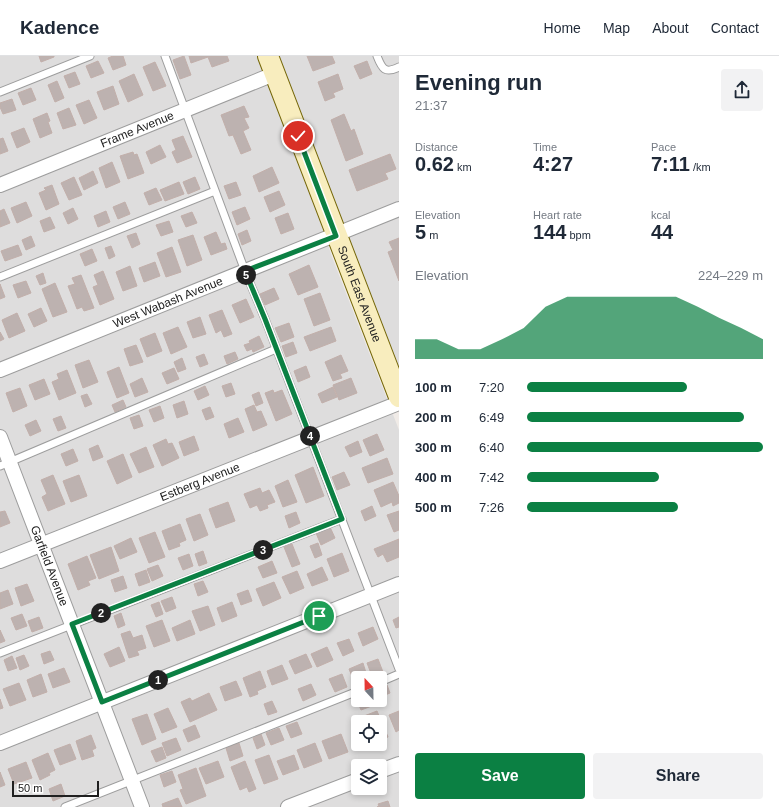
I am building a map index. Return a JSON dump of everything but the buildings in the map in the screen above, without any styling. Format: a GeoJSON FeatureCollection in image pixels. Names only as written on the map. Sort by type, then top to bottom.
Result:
{"type":"FeatureCollection","features":[{"type":"Feature","properties":{"kind":"main road","name":"South East Avenue"},"geometry":{"type":"LineString","coordinates":[[271,65],[399,397]]}},
{"type":"Feature","properties":{"kind":"street","name":"Frame Avenue"},"geometry":{"type":"LineString","coordinates":[[0,185],[184,110],[271,65]]}},
{"type":"Feature","properties":{"kind":"street","name":"West Wabash Avenue"},"geometry":{"type":"LineString","coordinates":[[0,370],[336,236],[399,209]]}},
{"type":"Feature","properties":{"kind":"street","name":"Estberg Avenue"},"geometry":{"type":"LineString","coordinates":[[0,561],[399,403]]}},
{"type":"Feature","properties":{"kind":"street","name":"Garfield Avenue"},"geometry":{"type":"LineString","coordinates":[[0,437],[5,464],[41,544],[142,807]]}},
{"type":"Feature","properties":{"kind":"street"},"geometry":{"type":"LineString","coordinates":[[0,743],[399,584]]}},
{"type":"Feature","properties":{"kind":"street"},"geometry":{"type":"LineString","coordinates":[[387,768],[399,764]]}},
{"type":"Feature","properties":{"kind":"street"},"geometry":{"type":"LineString","coordinates":[[288,807],[351,783]]}},
{"type":"Feature","properties":{"kind":"lane"},"geometry":{"type":"LineString","coordinates":[[0,92],[90,56]]}},
{"type":"Feature","properties":{"kind":"lane"},"geometry":{"type":"LineString","coordinates":[[165,56],[245,271],[399,669]]}},
{"type":"Feature","properties":{"kind":"lane"},"geometry":{"type":"LineString","coordinates":[[377,56],[383,68],[386,70],[393,70],[399,67]]}},
{"type":"Feature","properties":{"kind":"lane"},"geometry":{"type":"LineString","coordinates":[[0,277],[215,191]]}},
{"type":"Feature","properties":{"kind":"lane"},"geometry":{"type":"LineString","coordinates":[[5,464],[276,349]]}},
{"type":"Feature","properties":{"kind":"lane"},"geometry":{"type":"LineString","coordinates":[[0,653],[342,519]]}},
{"type":"Feature","properties":{"kind":"lane"},"geometry":{"type":"LineString","coordinates":[[387,679],[399,674]]}},
{"type":"Feature","properties":{"kind":"lane"},"geometry":{"type":"LineString","coordinates":[[65,807],[351,694]]}},
{"type":"Feature","properties":{"kind":"shaded area"},"geometry":{"type":"Polygon","coordinates":[[[0,56],[258,56],[320,220],[332,257],[399,430],[399,807],[0,807],[0,56]]]}},
{"type":"Feature","properties":{"kind":"shaded area"},"geometry":{"type":"Polygon","coordinates":[[[277,56],[399,56],[399,370],[277,56]]]}},
{"type":"Feature","properties":{"kind":"route"},"geometry":{"type":"LineString","coordinates":[[298,136],[336,236],[245,271],[342,519],[72,624],[102,702],[319,616]]}}]}
